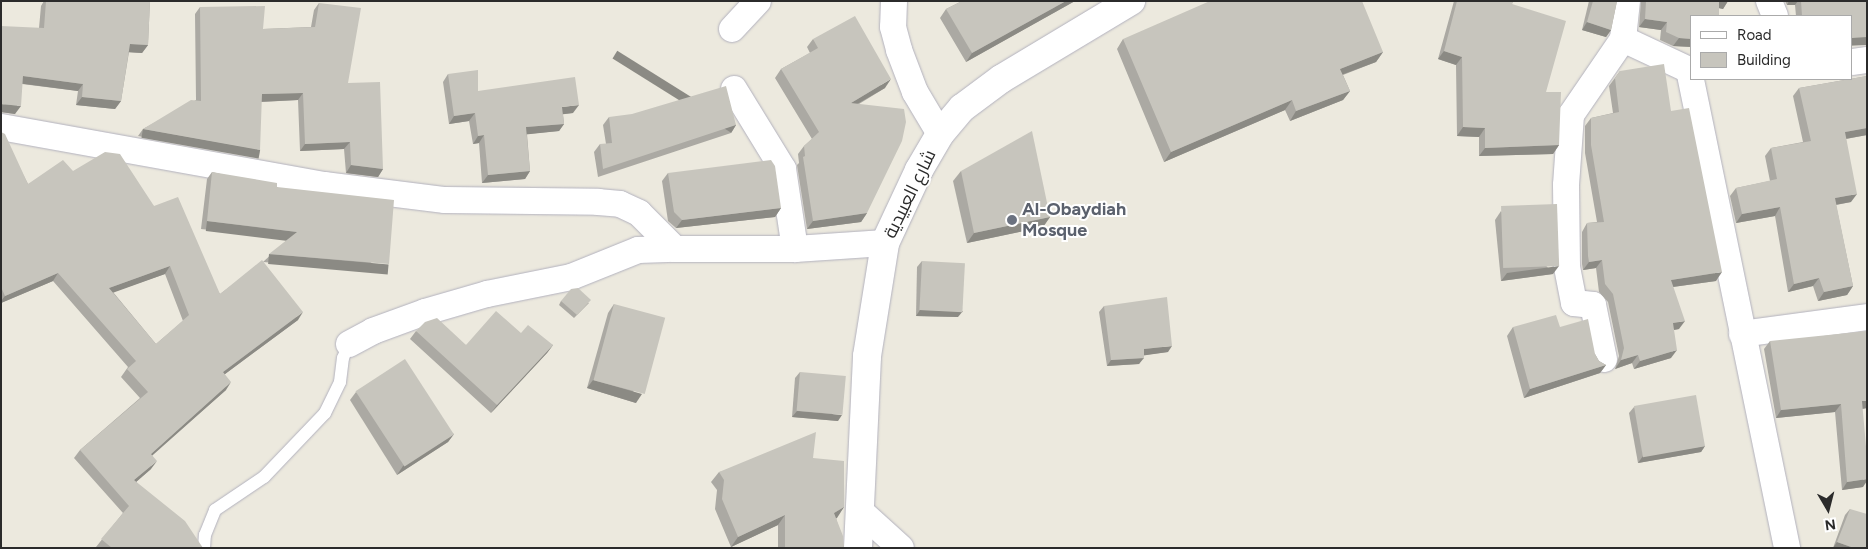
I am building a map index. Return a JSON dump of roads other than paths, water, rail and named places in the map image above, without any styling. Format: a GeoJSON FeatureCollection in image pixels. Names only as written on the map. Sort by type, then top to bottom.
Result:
{"type":"FeatureCollection","features":[{"type":"Feature","properties":{"kind":"main road","name":"شارع العبيدية"},"geometry":{"type":"LineString","coordinates":[[858,548],[867,356],[885,243],[919,170],[940,134],[962,108],[1001,79],[1131,1]]}},
{"type":"Feature","properties":{"kind":"street"},"geometry":{"type":"LineString","coordinates":[[732,29],[758,1]]}},
{"type":"Feature","properties":{"kind":"street"},"geometry":{"type":"LineString","coordinates":[[894,1],[893,27],[899,50],[915,92],[940,134]]}},
{"type":"Feature","properties":{"kind":"street"},"geometry":{"type":"LineString","coordinates":[[1604,359],[1593,305],[1574,304],[1567,266],[1566,185],[1571,115],[1623,39],[1627,1]]}},
{"type":"Feature","properties":{"kind":"street"},"geometry":{"type":"LineString","coordinates":[[1769,1],[1775,15]]}},
{"type":"Feature","properties":{"kind":"street"},"geometry":{"type":"LineString","coordinates":[[1623,39],[1689,70],[1690,75]]}},
{"type":"Feature","properties":{"kind":"street"},"geometry":{"type":"LineString","coordinates":[[1853,62],[1867,60]]}},
{"type":"Feature","properties":{"kind":"street"},"geometry":{"type":"LineString","coordinates":[[1691,80],[1787,548]]}},
{"type":"Feature","properties":{"kind":"street"},"geometry":{"type":"LineString","coordinates":[[734,90],[783,169],[795,248]]}},
{"type":"Feature","properties":{"kind":"street"},"geometry":{"type":"LineString","coordinates":[[1,127],[324,184],[435,199],[620,204],[639,213],[675,249]]}},
{"type":"Feature","properties":{"kind":"street"},"geometry":{"type":"LineString","coordinates":[[349,344],[373,331],[425,312],[486,294],[571,277],[638,250],[795,248],[885,243]]}},
{"type":"Feature","properties":{"kind":"street"},"geometry":{"type":"LineString","coordinates":[[1742,334],[1867,317]]}},
{"type":"Feature","properties":{"kind":"street"},"geometry":{"type":"LineString","coordinates":[[860,511],[901,548]]}},
{"type":"Feature","properties":{"kind":"lane"},"geometry":{"type":"LineString","coordinates":[[204,548],[205,535],[215,510],[264,477],[326,413],[340,382],[343,358],[349,344]]}},
{"type":"Feature","properties":{"kind":"place","name":"Al-Obaydiah Mosque"},"geometry":{"type":"Point","coordinates":[1012,220]}}]}
